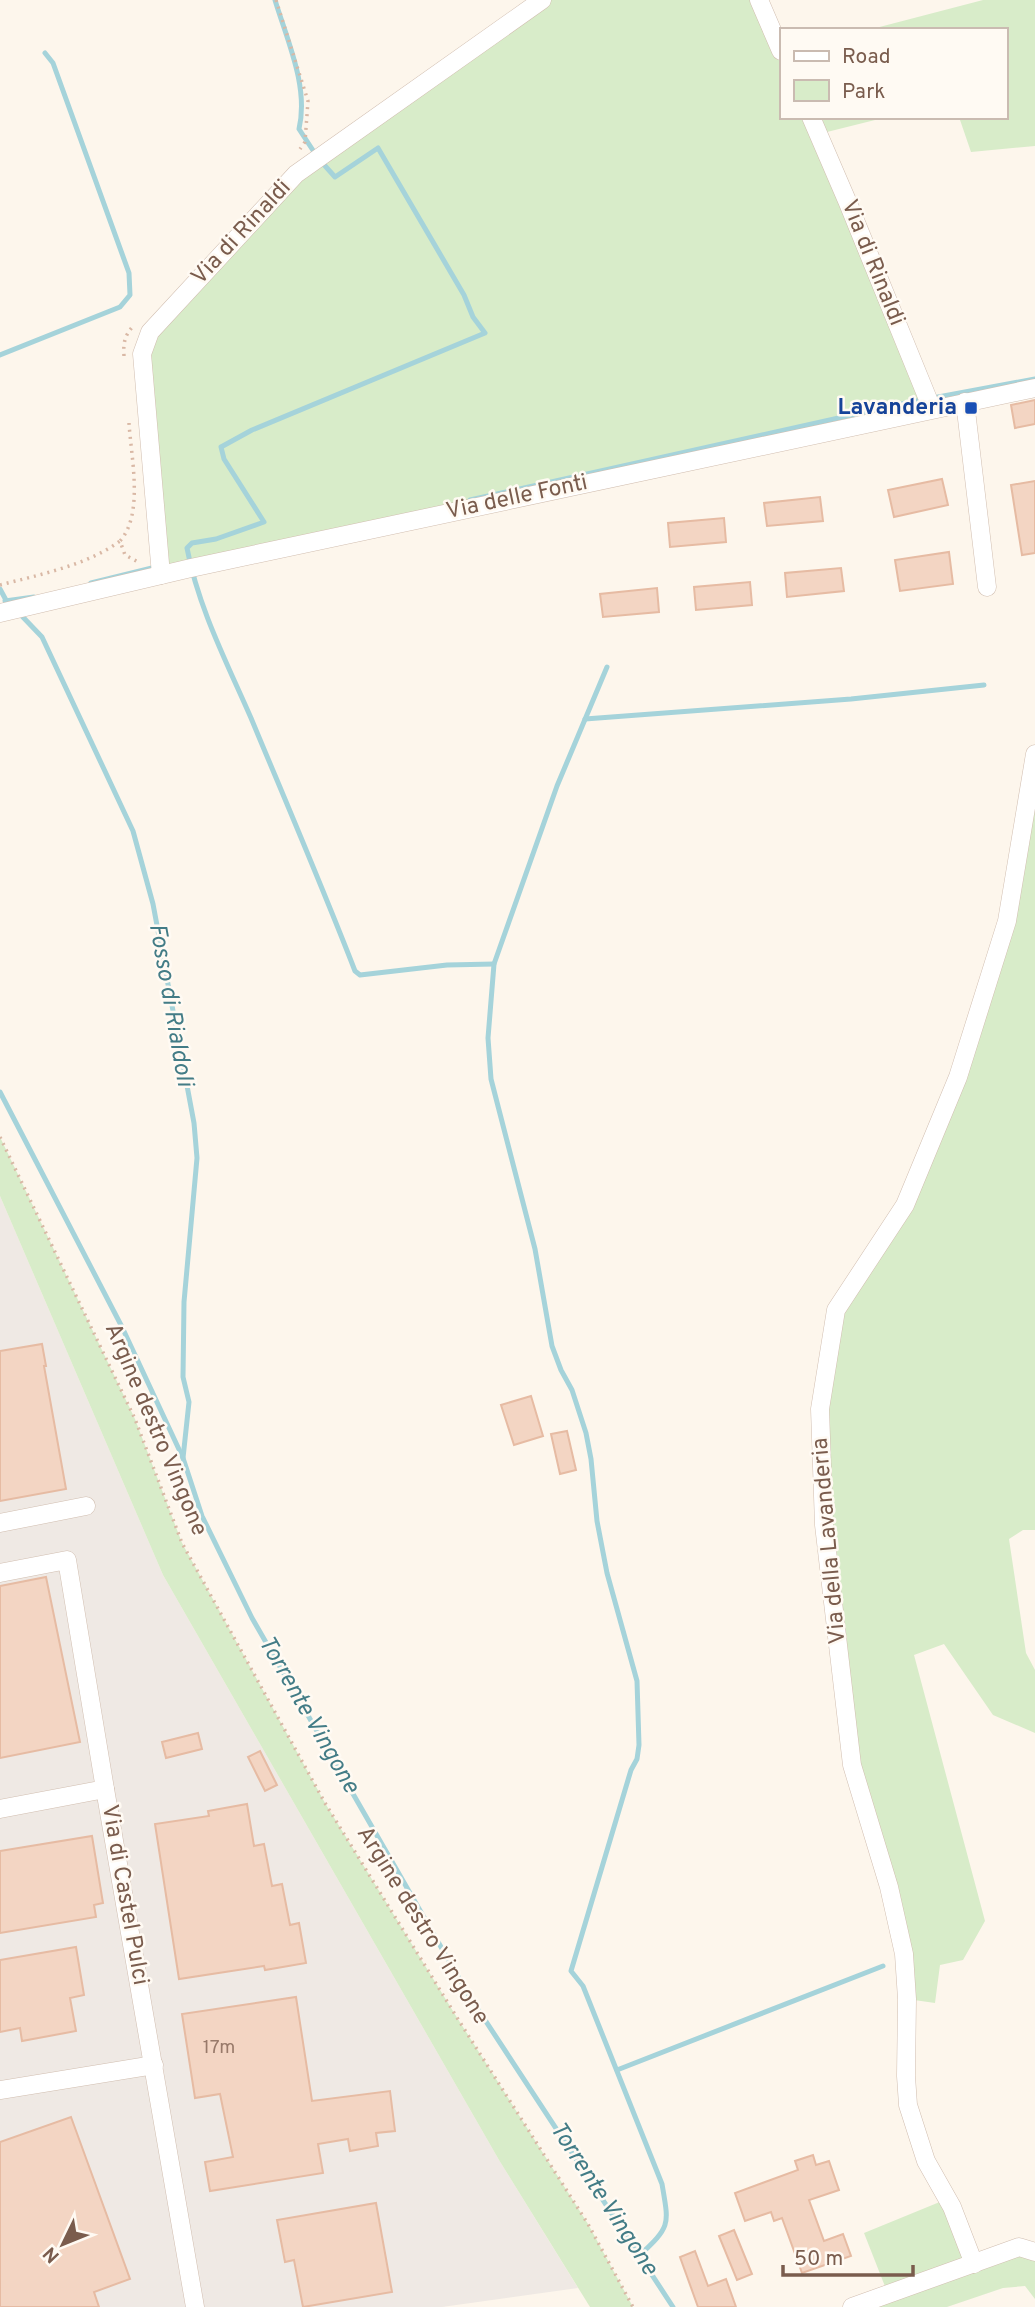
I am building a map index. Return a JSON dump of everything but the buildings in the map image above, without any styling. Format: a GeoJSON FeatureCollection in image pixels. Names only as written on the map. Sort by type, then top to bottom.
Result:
{"type":"FeatureCollection","features":[{"type":"Feature","properties":{"kind":"street","name":"Via di Rinaldi"},"geometry":{"type":"LineString","coordinates":[[161,575],[142,354],[150,332],[296,174],[542,0]]}},
{"type":"Feature","properties":{"kind":"street"},"geometry":{"type":"LineString","coordinates":[[759,0],[780,49]]}},
{"type":"Feature","properties":{"kind":"street","name":"Via di Rinaldi"},"geometry":{"type":"LineString","coordinates":[[812,119],[932,409]]}},
{"type":"Feature","properties":{"kind":"street","name":"Via delle Fonti"},"geometry":{"type":"LineString","coordinates":[[0,613],[161,575],[1035,388]]}},
{"type":"Feature","properties":{"kind":"street"},"geometry":{"type":"LineString","coordinates":[[965,402],[987,587]]}},
{"type":"Feature","properties":{"kind":"street","name":"Via della Lavanderia"},"geometry":{"type":"LineString","coordinates":[[974,2263],[952,2207],[926,2161],[908,2105],[905,2076],[907,1999],[904,1954],[888,1887],[852,1765],[824,1525],[820,1409],[836,1310],[905,1205],[958,1077],[1007,921],[1035,754]]}},
{"type":"Feature","properties":{"kind":"street"},"geometry":{"type":"LineString","coordinates":[[0,1523],[86,1506]]}},
{"type":"Feature","properties":{"kind":"street"},"geometry":{"type":"LineString","coordinates":[[0,1573],[67,1560],[105,1788]]}},
{"type":"Feature","properties":{"kind":"street","name":"Via di Castel Pulci"},"geometry":{"type":"LineString","coordinates":[[0,1809],[105,1788],[195,2307]]}},
{"type":"Feature","properties":{"kind":"street"},"geometry":{"type":"LineString","coordinates":[[0,2090],[154,2066]]}},
{"type":"Feature","properties":{"kind":"street"},"geometry":{"type":"LineString","coordinates":[[852,2307],[1019,2247],[1035,2252]]}},
{"type":"Feature","properties":{"kind":"path"},"geometry":{"type":"LineString","coordinates":[[0,585],[105,553],[120,541]]}},
{"type":"Feature","properties":{"kind":"path","name":"Argine destro Vingone"},"geometry":{"type":"LineString","coordinates":[[0,1137],[135,1419],[182,1543],[325,1803],[588,2224],[632,2307]]}},
{"type":"Feature","properties":{"kind":"shaded area"},"geometry":{"type":"Polygon","coordinates":[[[0,1196],[163,1575],[499,2160],[578,2288],[442,2307],[0,2307],[0,1196]]]}},
{"type":"Feature","properties":{"kind":"green space"},"geometry":{"type":"Polygon","coordinates":[[[542,0],[759,0],[780,48],[780,119],[879,119],[819,134],[932,409],[161,575],[142,354],[296,174],[542,0]]]}},
{"type":"Feature","properties":{"kind":"green space"},"geometry":{"type":"Polygon","coordinates":[[[983,0],[1035,0],[1035,146],[971,152],[960,119],[1007,119],[1007,28],[876,28],[983,0]]]}},
{"type":"Feature","properties":{"kind":"green space"},"geometry":{"type":"Polygon","coordinates":[[[1035,754],[1035,1530],[1023,1530],[1009,1539],[1026,1653],[1035,1670],[1035,1733],[993,1715],[944,1644],[914,1655],[985,1921],[963,1960],[940,1965],[935,2003],[907,1999],[852,1765],[820,1409],[836,1310],[905,1205],[1007,921],[1035,754]]]}},
{"type":"Feature","properties":{"kind":"green space"},"geometry":{"type":"Polygon","coordinates":[[[0,1137],[135,1419],[182,1543],[325,1803],[588,2224],[633,2307],[590,2307],[499,2160],[163,1575],[0,1196],[0,1137]]]}},
{"type":"Feature","properties":{"kind":"green space"},"geometry":{"type":"Polygon","coordinates":[[[947,2199],[974,2263],[1035,2252],[1035,2299],[1025,2286],[1003,2288],[947,2307],[852,2307],[888,2294],[864,2233],[947,2199]]]}},
{"type":"Feature","properties":{"kind":"waterway"},"geometry":{"type":"LineString","coordinates":[[275,0],[299,80],[299,129],[318,158],[335,177],[378,148],[464,295],[473,317],[485,333],[252,430],[221,447],[224,459],[264,522],[216,539],[192,543],[187,548],[198,592],[214,634],[355,971],[360,975],[447,965],[494,964]]}},
{"type":"Feature","properties":{"kind":"waterway"},"geometry":{"type":"LineString","coordinates":[[0,355],[120,307],[130,295],[129,273],[53,63],[45,53]]}},
{"type":"Feature","properties":{"kind":"waterway"},"geometry":{"type":"LineString","coordinates":[[470,500],[906,403],[1035,379]]}},
{"type":"Feature","properties":{"kind":"waterway"},"geometry":{"type":"LineString","coordinates":[[91,583],[156,567]]}},
{"type":"Feature","properties":{"kind":"waterway","name":"Fosso di Rialdoli"},"geometry":{"type":"LineString","coordinates":[[0,589],[7,602]]}},
{"type":"Feature","properties":{"kind":"waterway"},"geometry":{"type":"LineString","coordinates":[[5,601],[34,597]]}},
{"type":"Feature","properties":{"kind":"waterway","name":"Fosso di Rialdoli"},"geometry":{"type":"LineString","coordinates":[[19,613],[42,637],[133,831],[153,904],[194,1123],[197,1158],[184,1302],[183,1377],[189,1402],[183,1458]]}},
{"type":"Feature","properties":{"kind":"waterway"},"geometry":{"type":"LineString","coordinates":[[607,667],[557,786],[494,964],[488,1038],[491,1079],[535,1249],[552,1346],[572,1390],[586,1433],[597,1521],[607,1573],[637,1681],[637,1759],[631,1770],[571,1971],[583,1986],[662,2184],[666,2208],[665,2224],[658,2237],[640,2255]]}},
{"type":"Feature","properties":{"kind":"waterway"},"geometry":{"type":"LineString","coordinates":[[585,719],[851,699],[984,685]]}},
{"type":"Feature","properties":{"kind":"waterway","name":"Torrente Vingone"},"geometry":{"type":"LineString","coordinates":[[0,1092],[122,1327],[183,1458],[202,1516],[252,1618],[468,1994],[673,2307]]}},
{"type":"Feature","properties":{"kind":"waterway"},"geometry":{"type":"LineString","coordinates":[[617,2070],[883,1966]]}},
{"type":"Feature","properties":{"kind":"place","name":"Lavanderia"},"geometry":{"type":"Point","coordinates":[971,408]}}]}
